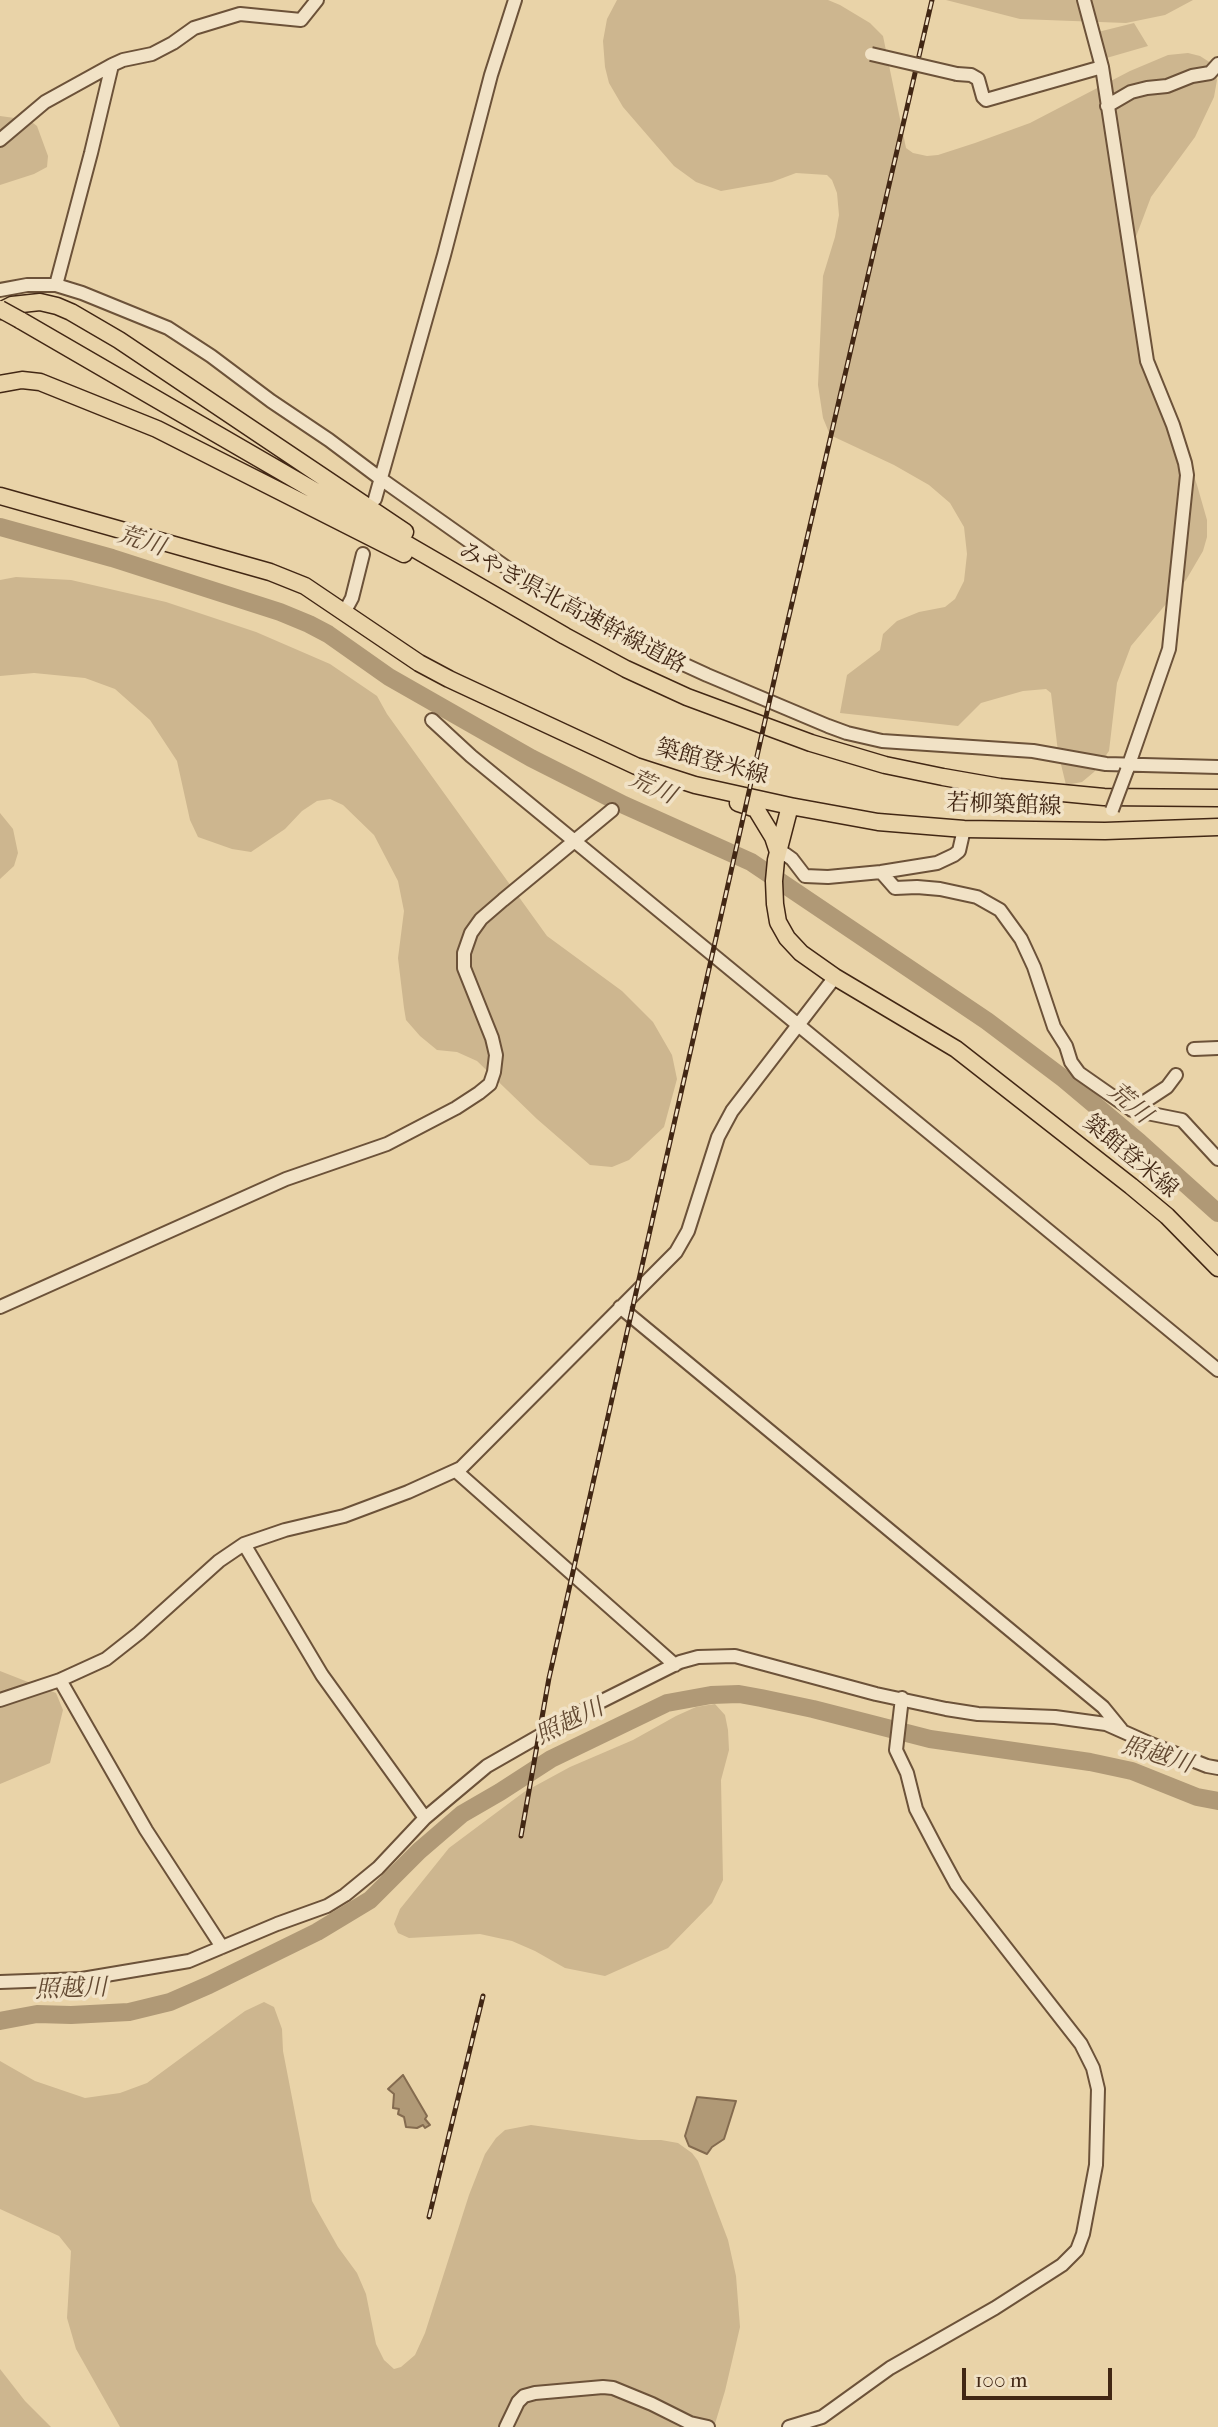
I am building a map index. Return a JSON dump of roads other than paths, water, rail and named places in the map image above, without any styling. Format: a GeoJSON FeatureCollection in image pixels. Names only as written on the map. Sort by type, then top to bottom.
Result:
{"type":"FeatureCollection","features":[{"type":"Feature","properties":{"kind":"main road"},"geometry":{"type":"LineString","coordinates":[[0,310],[27,302],[57,306],[119,340],[451,563],[565,636]]}},
{"type":"Feature","properties":{"kind":"main road","name":"みやぎ県北高速幹線道路"},"geometry":{"type":"LineString","coordinates":[[0,310],[565,636],[626,669],[687,697],[811,743],[885,765],[1000,787],[1155,799],[1218,798]]}},
{"type":"Feature","properties":{"kind":"main road"},"geometry":{"type":"LineString","coordinates":[[0,384],[22,380],[40,382],[157,429],[565,636]]}},
{"type":"Feature","properties":{"kind":"main road","name":"築館登米線"},"geometry":{"type":"LineString","coordinates":[[0,496],[270,572],[305,586],[419,663],[449,679],[636,766],[695,785],[790,806],[777,856],[774,881],[778,922],[786,938],[800,953],[835,977],[956,1049],[1167,1216],[1218,1268]]}},
{"type":"Feature","properties":{"kind":"main road"},"geometry":{"type":"LineString","coordinates":[[695,785],[721,798],[756,809],[774,837],[777,856]]}},
{"type":"Feature","properties":{"kind":"main road","name":"若柳築館線"},"geometry":{"type":"LineString","coordinates":[[790,806],[878,822],[964,829],[1105,831],[1218,827]]}},
{"type":"Feature","properties":{"kind":"street"},"geometry":{"type":"LineString","coordinates":[[0,139],[45,102],[123,60],[152,54],[194,28],[240,14],[301,20],[317,0]]}},
{"type":"Feature","properties":{"kind":"street"},"geometry":{"type":"LineString","coordinates":[[375,499],[444,255],[491,75],[515,0]]}},
{"type":"Feature","properties":{"kind":"street"},"geometry":{"type":"LineString","coordinates":[[1084,0],[1102,67],[1147,361],[1173,425],[1186,475],[1169,649],[1105,831]]}},
{"type":"Feature","properties":{"kind":"street"},"geometry":{"type":"LineString","coordinates":[[871,54],[971,75],[978,79],[986,100],[1102,67]]}},
{"type":"Feature","properties":{"kind":"street"},"geometry":{"type":"LineString","coordinates":[[1107,106],[1131,92],[1167,86],[1192,76],[1210,73],[1218,64]]}},
{"type":"Feature","properties":{"kind":"street"},"geometry":{"type":"LineString","coordinates":[[56,285],[112,65]]}},
{"type":"Feature","properties":{"kind":"street"},"geometry":{"type":"LineString","coordinates":[[0,290],[27,285],[56,285],[168,328],[517,575],[634,641],[778,706],[847,733],[882,741],[1032,751],[1127,768],[1218,767]]}},
{"type":"Feature","properties":{"kind":"street"},"geometry":{"type":"LineString","coordinates":[[345,611],[352,598],[363,554]]}},
{"type":"Feature","properties":{"kind":"street"},"geometry":{"type":"LineString","coordinates":[[432,720],[471,756],[1218,1370]]}},
{"type":"Feature","properties":{"kind":"street"},"geometry":{"type":"LineString","coordinates":[[0,1307],[286,1179],[387,1144],[479,1093],[490,1084],[496,1055],[492,1038],[464,968],[467,943],[481,919],[612,810]]}},
{"type":"Feature","properties":{"kind":"street"},"geometry":{"type":"LineString","coordinates":[[777,856],[785,854],[805,876],[828,877],[881,872],[937,863],[954,855],[959,851],[964,829]]}},
{"type":"Feature","properties":{"kind":"street"},"geometry":{"type":"LineString","coordinates":[[881,872],[895,888],[940,889],[977,897],[1000,910],[1026,948],[1054,1027],[1079,1073],[1132,1110],[1182,1121],[1218,1158]]}},
{"type":"Feature","properties":{"kind":"street"},"geometry":{"type":"LineString","coordinates":[[0,1700],[60,1680],[106,1659],[219,1561],[244,1544],[285,1530],[344,1516],[461,1468],[676,1252],[688,1231],[718,1137],[732,1111],[835,977]]}},
{"type":"Feature","properties":{"kind":"street"},"geometry":{"type":"LineString","coordinates":[[1194,1049],[1218,1048]]}},
{"type":"Feature","properties":{"kind":"street"},"geometry":{"type":"LineString","coordinates":[[1132,1110],[1167,1087],[1176,1075]]}},
{"type":"Feature","properties":{"kind":"street"},"geometry":{"type":"LineString","coordinates":[[620,1307],[1103,1707],[1124,1732]]}},
{"type":"Feature","properties":{"kind":"street"},"geometry":{"type":"LineString","coordinates":[[456,1471],[675,1665]]}},
{"type":"Feature","properties":{"kind":"street"},"geometry":{"type":"LineString","coordinates":[[244,1544],[322,1675],[425,1818]]}},
{"type":"Feature","properties":{"kind":"street"},"geometry":{"type":"LineString","coordinates":[[0,1982],[82,1979],[189,1961],[327,1906],[378,1868],[425,1818],[487,1766],[590,1707],[675,1665],[698,1657],[735,1656],[876,1694],[946,1709],[1106,1724],[1207,1766],[1218,1768]]}},
{"type":"Feature","properties":{"kind":"street"},"geometry":{"type":"LineString","coordinates":[[60,1680],[145,1830],[222,1947]]}},
{"type":"Feature","properties":{"kind":"street"},"geometry":{"type":"LineString","coordinates":[[789,2427],[822,2417],[890,2368],[995,2308],[1062,2265],[1077,2250],[1083,2234],[1096,2165],[1098,2089],[1093,2068],[1082,2044],[956,1884],[916,1809],[907,1773],[896,1750],[902,1698]]}},
{"type":"Feature","properties":{"kind":"street"},"geometry":{"type":"LineString","coordinates":[[506,2427],[518,2402],[524,2396],[603,2388],[613,2388],[690,2423],[708,2427]]}},
{"type":"Feature","properties":{"kind":"waterway","name":"荒川"},"geometry":{"type":"LineString","coordinates":[[0,527],[112,558],[280,612],[309,624],[328,634],[389,677],[531,758],[624,805],[751,862],[987,1021],[1064,1079],[1218,1213]]}},
{"type":"Feature","properties":{"kind":"waterway","name":"照越川"},"geometry":{"type":"LineString","coordinates":[[0,2021],[37,2014],[129,2012],[170,2002],[209,1985],[317,1932],[370,1900],[419,1851],[462,1814],[551,1759],[667,1703],[711,1695],[739,1694],[813,1709],[930,1739],[1090,1762],[1132,1771],[1197,1797],[1218,1801]]}},
{"type":"Feature","properties":{"kind":"railway"},"geometry":{"type":"LineString","coordinates":[[521,1836],[549,1678],[776,672],[932,0]]}},
{"type":"Feature","properties":{"kind":"railway"},"geometry":{"type":"LineString","coordinates":[[429,2217],[483,1996]]}}]}
